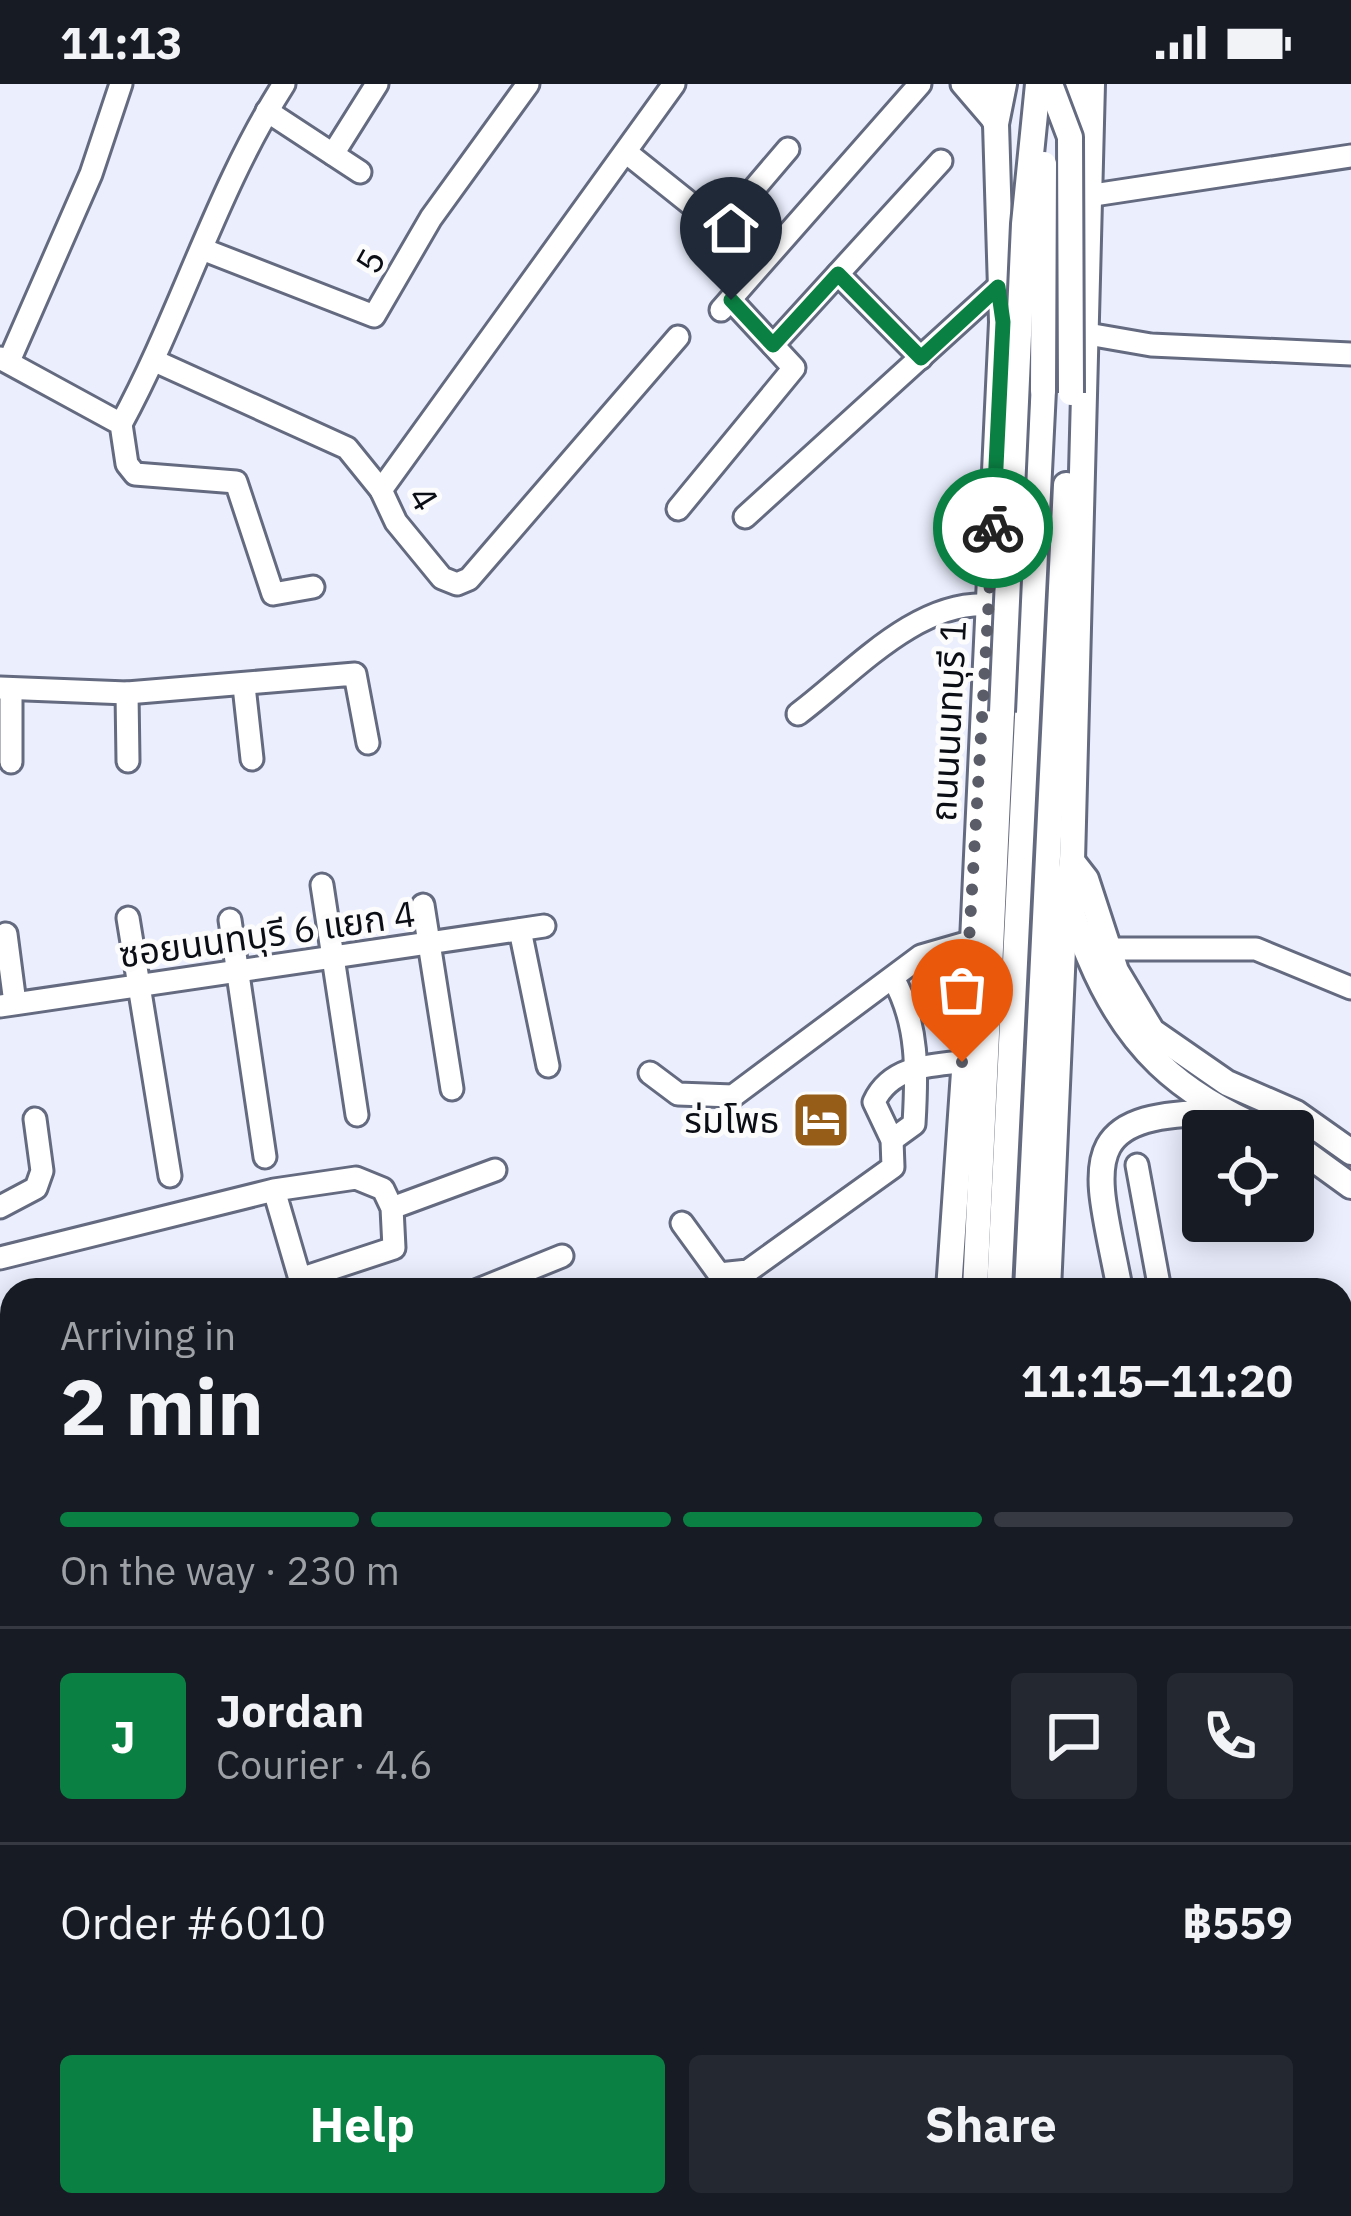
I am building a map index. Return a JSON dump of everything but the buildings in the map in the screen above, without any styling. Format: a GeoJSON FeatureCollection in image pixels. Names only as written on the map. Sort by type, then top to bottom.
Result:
{"type":"FeatureCollection","features":[{"type":"Feature","properties":{"kind":"main road"},"geometry":{"type":"LineString","coordinates":[[983,84],[996,124]]}},
{"type":"Feature","properties":{"kind":"main road","name":"ถนนนนทบุรี 1"},"geometry":{"type":"LineString","coordinates":[[950,1278],[973,941],[1003,322],[998,287],[996,124],[1004,84]]}},
{"type":"Feature","properties":{"kind":"main road"},"geometry":{"type":"LineString","coordinates":[[1000,1278],[1043,390],[1044,152],[1026,84]]}},
{"type":"Feature","properties":{"kind":"main road"},"geometry":{"type":"LineString","coordinates":[[972,1278],[1024,224],[1038,84]]}},
{"type":"Feature","properties":{"kind":"main road"},"geometry":{"type":"LineString","coordinates":[[1050,84],[1070,137]]}},
{"type":"Feature","properties":{"kind":"main road"},"geometry":{"type":"LineString","coordinates":[[1028,1278],[1071,392],[1073,84]]}},
{"type":"Feature","properties":{"kind":"main road"},"geometry":{"type":"LineString","coordinates":[[1049,1278],[1066,901],[1072,861],[1092,84]]}},
{"type":"Feature","properties":{"kind":"main road"},"geometry":{"type":"LineString","coordinates":[[1003,322],[1028,290],[1048,284],[1075,296],[1084,328]]}},
{"type":"Feature","properties":{"kind":"main road"},"geometry":{"type":"LineString","coordinates":[[1072,861],[1087,879],[1108,949],[1152,1031],[1227,1083],[1296,1113],[1351,1152]]}},
{"type":"Feature","properties":{"kind":"main road"},"geometry":{"type":"LineString","coordinates":[[1066,901],[1127,1034],[1222,1110]]}},
{"type":"Feature","properties":{"kind":"main road"},"geometry":{"type":"LineString","coordinates":[[1118,1278],[1099,1175],[1112,1137],[1124,1125],[1154,1116],[1182,1115]]}},
{"type":"Feature","properties":{"kind":"main road"},"geometry":{"type":"LineString","coordinates":[[1314,1159],[1351,1186]]}},
{"type":"Feature","properties":{"kind":"street"},"geometry":{"type":"LineString","coordinates":[[121,84],[91,174],[4,360],[121,424]]}},
{"type":"Feature","properties":{"kind":"street"},"geometry":{"type":"LineString","coordinates":[[284,84],[267,111],[155,361],[121,424],[127,464],[134,474],[236,482],[273,594],[313,587]]}},
{"type":"Feature","properties":{"kind":"street"},"geometry":{"type":"LineString","coordinates":[[333,154],[377,84]]}},
{"type":"Feature","properties":{"kind":"street","name":"5"},"geometry":{"type":"LineString","coordinates":[[202,249],[374,316],[431,218],[528,84]]}},
{"type":"Feature","properties":{"kind":"street"},"geometry":{"type":"LineString","coordinates":[[381,490],[674,84]]}},
{"type":"Feature","properties":{"kind":"street"},"geometry":{"type":"LineString","coordinates":[[678,508],[792,374],[792,363],[726,305],[920,84]]}},
{"type":"Feature","properties":{"kind":"street"},"geometry":{"type":"LineString","coordinates":[[962,84],[996,124]]}},
{"type":"Feature","properties":{"kind":"street"},"geometry":{"type":"LineString","coordinates":[[267,111],[360,172]]}},
{"type":"Feature","properties":{"kind":"street"},"geometry":{"type":"LineString","coordinates":[[627,153],[717,225],[725,223],[788,149]]}},
{"type":"Feature","properties":{"kind":"street"},"geometry":{"type":"LineString","coordinates":[[1087,196],[1351,156]]}},
{"type":"Feature","properties":{"kind":"street"},"geometry":{"type":"LineString","coordinates":[[773,345],[941,161]]}},
{"type":"Feature","properties":{"kind":"street"},"geometry":{"type":"LineString","coordinates":[[838,274],[921,358]]}},
{"type":"Feature","properties":{"kind":"street"},"geometry":{"type":"LineString","coordinates":[[746,518],[998,287]]}},
{"type":"Feature","properties":{"kind":"street"},"geometry":{"type":"LineString","coordinates":[[1084,328],[1151,345],[1351,354]]}},
{"type":"Feature","properties":{"kind":"street","name":"4"},"geometry":{"type":"LineString","coordinates":[[155,361],[346,448],[381,490],[395,522],[442,578],[457,584],[469,579],[678,337]]}},
{"type":"Feature","properties":{"kind":"street"},"geometry":{"type":"LineString","coordinates":[[798,715],[920,620],[965,604],[989,605]]}},
{"type":"Feature","properties":{"kind":"street"},"geometry":{"type":"LineString","coordinates":[[11,762],[6,688],[127,693],[355,674],[368,743]]}},
{"type":"Feature","properties":{"kind":"street"},"geometry":{"type":"LineString","coordinates":[[244,686],[252,759]]}},
{"type":"Feature","properties":{"kind":"street"},"geometry":{"type":"LineString","coordinates":[[127,693],[128,761]]}},
{"type":"Feature","properties":{"kind":"street"},"geometry":{"type":"LineString","coordinates":[[322,885],[357,1115]]}},
{"type":"Feature","properties":{"kind":"street"},"geometry":{"type":"LineString","coordinates":[[423,905],[452,1090]]}},
{"type":"Feature","properties":{"kind":"street"},"geometry":{"type":"LineString","coordinates":[[128,918],[170,1176]]}},
{"type":"Feature","properties":{"kind":"street"},"geometry":{"type":"LineString","coordinates":[[230,920],[265,1157]]}},
{"type":"Feature","properties":{"kind":"street","name":"ซอยนนทบุรี 6 แยก 4"},"geometry":{"type":"LineString","coordinates":[[8,1005],[544,926]]}},
{"type":"Feature","properties":{"kind":"street"},"geometry":{"type":"LineString","coordinates":[[520,930],[548,1066]]}},
{"type":"Feature","properties":{"kind":"street"},"geometry":{"type":"LineString","coordinates":[[6,934],[8,1005]]}},
{"type":"Feature","properties":{"kind":"street"},"geometry":{"type":"LineString","coordinates":[[650,1073],[678,1094],[733,1096],[921,956],[973,941]]}},
{"type":"Feature","properties":{"kind":"street"},"geometry":{"type":"LineString","coordinates":[[1108,949],[1256,949],[1351,988]]}},
{"type":"Feature","properties":{"kind":"street"},"geometry":{"type":"LineString","coordinates":[[892,1140],[914,1124],[917,1064],[906,1000],[893,978]]}},
{"type":"Feature","properties":{"kind":"street"},"geometry":{"type":"LineString","coordinates":[[682,1223],[719,1274],[748,1271],[893,1166],[892,1140],[874,1102],[877,1094],[917,1064],[962,1062]]}},
{"type":"Feature","properties":{"kind":"street"},"geometry":{"type":"LineString","coordinates":[[0,1207],[36,1188],[42,1171],[35,1119]]}},
{"type":"Feature","properties":{"kind":"street"},"geometry":{"type":"LineString","coordinates":[[1137,1165],[1158,1278]]}},
{"type":"Feature","properties":{"kind":"street"},"geometry":{"type":"LineString","coordinates":[[392,1208],[495,1170]]}},
{"type":"Feature","properties":{"kind":"street"},"geometry":{"type":"LineString","coordinates":[[0,1258],[274,1190],[356,1178],[383,1189],[392,1208],[394,1248],[308,1278]]}},
{"type":"Feature","properties":{"kind":"street"},"geometry":{"type":"LineString","coordinates":[[274,1190],[301,1278]]}},
{"type":"Feature","properties":{"kind":"street"},"geometry":{"type":"LineString","coordinates":[[508,1278],[562,1256]]}},
{"type":"Feature","properties":{"kind":"way so far"},"geometry":{"type":"LineString","coordinates":[[962,1062],[973,941],[993,528]]}},
{"type":"Feature","properties":{"kind":"place","name":"ร่มโพธ"},"geometry":{"type":"Point","coordinates":[821,1120]}},
{"type":"Feature","properties":{"kind":"route"},"geometry":{"type":"LineString","coordinates":[[731,300],[773,345],[838,274],[921,358],[998,287],[1003,322],[993,528]]}}]}
